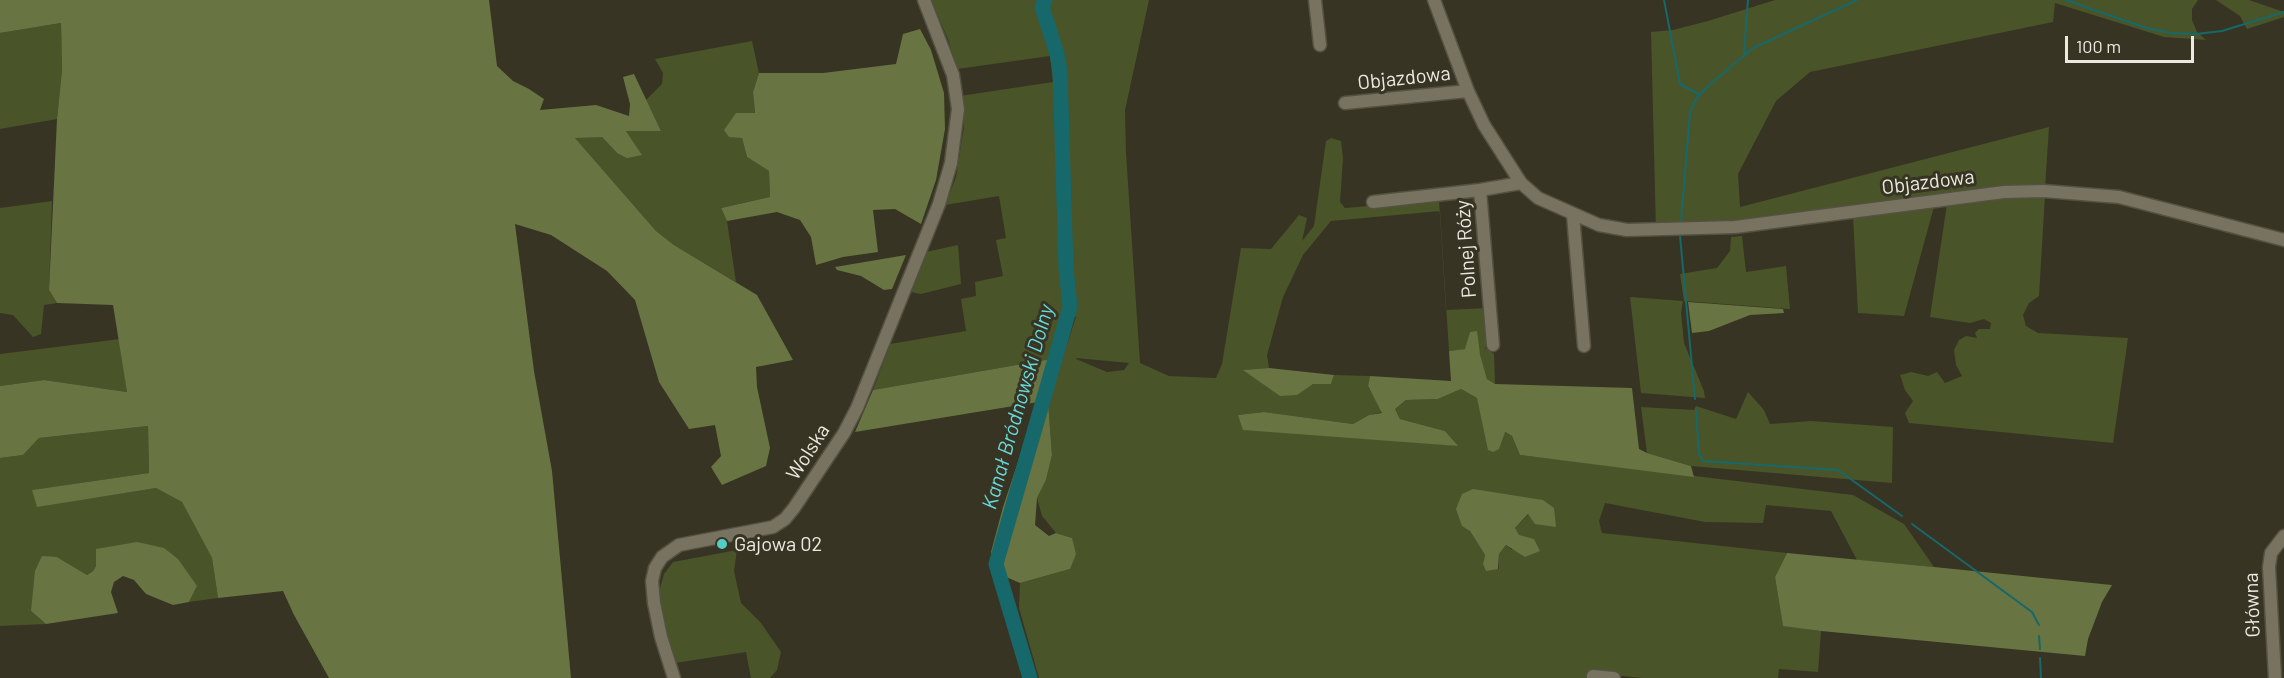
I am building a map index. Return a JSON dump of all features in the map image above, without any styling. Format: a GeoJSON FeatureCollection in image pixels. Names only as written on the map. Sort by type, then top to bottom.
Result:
{"type":"FeatureCollection","features":[{"type":"Feature","properties":{"kind":"street","name":"Wolska"},"geometry":{"type":"LineString","coordinates":[[674,678],[654,603],[652,581],[655,568],[662,556],[679,545],[773,527],[785,519],[794,508],[858,408],[939,204],[951,163],[958,109],[953,75],[924,0]]}},
{"type":"Feature","properties":{"kind":"street"},"geometry":{"type":"LineString","coordinates":[[1315,0],[1320,45]]}},
{"type":"Feature","properties":{"kind":"street","name":"Objazdowa"},"geometry":{"type":"LineString","coordinates":[[1434,0],[1468,91],[1484,125],[1521,183],[1538,198],[1599,225],[1628,230],[1736,227],[2004,192],[2044,191],[2119,197],[2284,240]]}},
{"type":"Feature","properties":{"kind":"street","name":"Objazdowa"},"geometry":{"type":"LineString","coordinates":[[1345,103],[1468,91]]}},
{"type":"Feature","properties":{"kind":"street","name":"Polnej Róży"},"geometry":{"type":"LineString","coordinates":[[1493,345],[1480,190],[1521,183]]}},
{"type":"Feature","properties":{"kind":"street"},"geometry":{"type":"LineString","coordinates":[[1372,202],[1480,190]]}},
{"type":"Feature","properties":{"kind":"street"},"geometry":{"type":"LineString","coordinates":[[1574,215],[1584,346]]}},
{"type":"Feature","properties":{"kind":"street","name":"Główna"},"geometry":{"type":"LineString","coordinates":[[2275,678],[2269,567],[2271,553],[2284,536]]}},
{"type":"Feature","properties":{"kind":"street"},"geometry":{"type":"LineString","coordinates":[[1593,677],[1614,678]]}},
{"type":"Feature","properties":{"kind":"green space"},"geometry":{"type":"Polygon","coordinates":[[[0,0],[489,0],[497,66],[513,81],[544,99],[540,110],[596,105],[629,116],[630,104],[623,77],[634,74],[661,131],[626,131],[642,155],[627,158],[617,153],[602,137],[575,138],[656,231],[674,245],[757,295],[793,360],[756,367],[757,387],[770,448],[766,466],[722,485],[711,467],[721,456],[715,425],[689,429],[659,382],[635,300],[607,271],[551,235],[515,224],[534,371],[552,471],[571,678],[329,678],[283,591],[218,598],[212,558],[182,502],[156,488],[37,507],[32,490],[149,473],[148,426],[39,438],[23,455],[0,458],[0,386],[44,380],[127,392],[113,305],[57,303],[49,290],[57,119],[62,70],[61,23],[0,33],[0,0]]]}},
{"type":"Feature","properties":{"kind":"green space"},"geometry":{"type":"Polygon","coordinates":[[[931,0],[1149,0],[1125,110],[1140,363],[1169,376],[1216,378],[1222,364],[1241,248],[1271,249],[1299,215],[1307,218],[1302,241],[1314,226],[1326,141],[1331,138],[1341,141],[1343,158],[1340,202],[1345,208],[1439,200],[1440,211],[1331,221],[1303,255],[1283,297],[1267,355],[1269,368],[1244,370],[1297,394],[1313,384],[1331,384],[1334,375],[1370,376],[1368,387],[1383,412],[1369,415],[1353,424],[1264,412],[1238,415],[1457,446],[1445,431],[1400,419],[1395,409],[1406,400],[1438,399],[1461,389],[1477,398],[1504,432],[1512,436],[1520,455],[1853,495],[1904,524],[1934,567],[1857,560],[1831,511],[1766,505],[1763,523],[1705,522],[1605,503],[1599,521],[1602,533],[1787,553],[1775,577],[1783,625],[1821,631],[1818,672],[1779,669],[1778,678],[1643,678],[1592,673],[1591,678],[1039,678],[1019,608],[1020,583],[1070,569],[1072,538],[1056,533],[1042,516],[1037,498],[1046,480],[1052,455],[1048,401],[1076,317],[1064,315],[1051,359],[873,390],[890,344],[966,331],[961,299],[976,296],[975,282],[1003,276],[996,240],[1006,238],[999,196],[945,205],[956,177],[964,127],[960,96],[1053,82],[1050,56],[957,69],[948,39],[931,0]],[[1076,358],[1107,372],[1124,370],[1129,363],[1076,358]],[[1543,500],[1470,531],[1485,555],[1483,564],[1499,569],[1499,554],[1506,545],[1512,550],[1518,535],[1515,528],[1543,500]]]}},
{"type":"Feature","properties":{"kind":"green space"},"geometry":{"type":"Polygon","coordinates":[[[1775,0],[2198,0],[2192,9],[2192,20],[2197,32],[2206,40],[2164,37],[2055,3],[2053,22],[1810,72],[1776,101],[1738,174],[1740,207],[2049,127],[2045,188],[1656,231],[1651,32],[1673,30],[1708,21],[1775,0]]]}},
{"type":"Feature","properties":{"kind":"green space"},"geometry":{"type":"Polygon","coordinates":[[[2216,0],[2249,0],[2284,12],[2284,17],[2247,29],[2240,16],[2216,0]]]}},
{"type":"Feature","properties":{"kind":"green space"},"geometry":{"type":"Polygon","coordinates":[[[61,23],[62,70],[57,119],[0,129],[0,33],[61,23]]]}},
{"type":"Feature","properties":{"kind":"green space"},"geometry":{"type":"Polygon","coordinates":[[[920,29],[931,50],[944,93],[945,129],[936,180],[921,224],[895,209],[873,210],[878,252],[843,257],[816,265],[811,237],[800,220],[777,212],[727,221],[721,208],[770,197],[769,171],[747,157],[742,138],[729,137],[724,130],[736,113],[755,113],[753,92],[759,73],[823,73],[896,64],[903,34],[920,29]]]}},
{"type":"Feature","properties":{"kind":"green space"},"geometry":{"type":"Polygon","coordinates":[[[752,41],[759,73],[753,92],[755,114],[742,138],[747,157],[769,171],[770,197],[721,208],[727,221],[736,282],[674,245],[656,231],[574,137],[602,137],[617,153],[641,154],[626,131],[661,131],[646,100],[662,84],[663,73],[655,59],[752,41]]]}},
{"type":"Feature","properties":{"kind":"green space"},"geometry":{"type":"Polygon","coordinates":[[[2045,195],[2039,296],[2029,303],[2023,315],[2026,326],[2038,333],[2128,338],[2113,443],[1909,423],[1905,413],[1913,401],[1905,390],[1900,375],[1911,372],[1928,376],[1937,372],[1945,383],[1962,376],[1956,365],[1954,350],[1959,340],[1966,336],[1977,338],[1975,333],[1979,329],[1990,329],[1991,323],[1984,319],[1970,323],[1930,317],[1947,204],[2045,195]]]}},
{"type":"Feature","properties":{"kind":"green space"},"geometry":{"type":"Polygon","coordinates":[[[52,201],[49,290],[57,303],[44,305],[41,334],[33,337],[13,315],[0,313],[0,208],[52,201]]]}},
{"type":"Feature","properties":{"kind":"green space"},"geometry":{"type":"Polygon","coordinates":[[[1935,203],[1904,316],[1858,313],[1853,216],[1935,203]]]}},
{"type":"Feature","properties":{"kind":"green space"},"geometry":{"type":"Polygon","coordinates":[[[1742,236],[1746,272],[1786,266],[1790,309],[1684,301],[1680,274],[1717,268],[1730,251],[1731,237],[1742,236]]]}},
{"type":"Feature","properties":{"kind":"green space"},"geometry":{"type":"Polygon","coordinates":[[[958,245],[961,284],[921,294],[911,292],[926,252],[958,245]]]}},
{"type":"Feature","properties":{"kind":"green space"},"geometry":{"type":"Polygon","coordinates":[[[906,255],[892,289],[884,290],[861,276],[837,270],[835,267],[906,255]]]}},
{"type":"Feature","properties":{"kind":"green space"},"geometry":{"type":"Polygon","coordinates":[[[1630,297],[1683,301],[1681,313],[1684,343],[1705,398],[1641,393],[1630,297]]]}},
{"type":"Feature","properties":{"kind":"green space"},"geometry":{"type":"Polygon","coordinates":[[[1688,302],[1783,309],[1784,313],[1750,315],[1709,331],[1692,333],[1688,302]]]}},
{"type":"Feature","properties":{"kind":"green space"},"geometry":{"type":"Polygon","coordinates":[[[1487,308],[1489,342],[1485,348],[1494,354],[1495,384],[1487,379],[1480,354],[1470,332],[1466,349],[1449,351],[1446,310],[1487,308]]]}},
{"type":"Feature","properties":{"kind":"green space"},"geometry":{"type":"Polygon","coordinates":[[[1477,331],[1487,379],[1495,384],[1632,388],[1639,449],[1691,466],[1694,477],[1520,455],[1512,436],[1505,432],[1499,449],[1493,452],[1488,450],[1477,398],[1461,389],[1438,399],[1406,400],[1395,409],[1400,419],[1445,431],[1458,446],[1243,430],[1238,415],[1264,412],[1353,424],[1369,415],[1382,413],[1368,386],[1370,376],[1451,381],[1449,351],[1465,349],[1470,332],[1477,331]]]}},
{"type":"Feature","properties":{"kind":"green space"},"geometry":{"type":"Polygon","coordinates":[[[120,339],[127,392],[44,380],[0,386],[0,354],[120,339]]]}},
{"type":"Feature","properties":{"kind":"green space"},"geometry":{"type":"Polygon","coordinates":[[[1051,359],[1038,402],[855,432],[873,390],[1051,359]]]}},
{"type":"Feature","properties":{"kind":"green space"},"geometry":{"type":"Polygon","coordinates":[[[1269,368],[1334,375],[1331,384],[1313,384],[1297,395],[1280,396],[1243,370],[1269,368]]]}},
{"type":"Feature","properties":{"kind":"green space"},"geometry":{"type":"Polygon","coordinates":[[[1748,392],[1764,410],[1770,424],[1811,421],[1893,427],[1892,483],[1691,466],[1647,453],[1641,407],[1694,410],[1696,406],[1736,419],[1748,392]]]}},
{"type":"Feature","properties":{"kind":"green space"},"geometry":{"type":"Polygon","coordinates":[[[1048,401],[1052,455],[1046,480],[1037,498],[1035,525],[1049,536],[1056,533],[1072,538],[1076,554],[1070,569],[1020,583],[994,575],[991,552],[1003,507],[1038,402],[1048,401]]]}},
{"type":"Feature","properties":{"kind":"green space"},"geometry":{"type":"Polygon","coordinates":[[[148,426],[149,473],[33,490],[37,506],[156,488],[182,502],[212,558],[218,598],[189,602],[197,586],[96,566],[87,575],[57,557],[31,611],[46,624],[0,626],[0,458],[23,455],[39,438],[148,426]]]}},
{"type":"Feature","properties":{"kind":"green space"},"geometry":{"type":"Polygon","coordinates":[[[1473,489],[1543,500],[1554,508],[1556,527],[1535,524],[1528,514],[1515,528],[1519,535],[1534,539],[1540,551],[1525,557],[1506,545],[1499,554],[1498,569],[1486,571],[1483,564],[1485,555],[1470,531],[1462,526],[1456,509],[1462,494],[1473,489]]]}},
{"type":"Feature","properties":{"kind":"green space"},"geometry":{"type":"Polygon","coordinates":[[[137,542],[164,548],[178,559],[197,586],[189,602],[173,605],[146,594],[134,580],[123,576],[114,582],[111,592],[118,613],[46,624],[31,611],[35,571],[42,556],[57,557],[87,575],[96,566],[96,549],[137,542]]]}},
{"type":"Feature","properties":{"kind":"green space"},"geometry":{"type":"Polygon","coordinates":[[[737,550],[734,571],[741,603],[761,623],[781,652],[777,670],[770,678],[751,678],[746,652],[675,663],[666,636],[659,592],[664,574],[673,562],[737,550]]]}},
{"type":"Feature","properties":{"kind":"green space"},"geometry":{"type":"Polygon","coordinates":[[[1787,553],[2112,585],[2102,602],[2088,639],[2085,656],[1821,631],[1783,626],[1775,577],[1787,553]]]}},
{"type":"Feature","properties":{"kind":"waterway","name":"Kanał Bródnowski Dolny"},"geometry":{"type":"LineString","coordinates":[[1030,678],[996,564],[1070,307],[1066,268],[1060,71],[1042,7],[1045,0]]}},
{"type":"Feature","properties":{"kind":"waterway"},"geometry":{"type":"LineString","coordinates":[[1664,0],[1680,84],[1700,95]]}},
{"type":"Feature","properties":{"kind":"waterway"},"geometry":{"type":"LineString","coordinates":[[1744,54],[1748,0]]}},
{"type":"Feature","properties":{"kind":"waterway"},"geometry":{"type":"LineString","coordinates":[[1681,222],[1690,112],[1696,99],[1753,48],[1857,0]]}},
{"type":"Feature","properties":{"kind":"waterway"},"geometry":{"type":"LineString","coordinates":[[2066,0],[2146,28],[2171,33],[2196,34],[2222,31],[2284,12]]}},
{"type":"Feature","properties":{"kind":"waterway"},"geometry":{"type":"LineString","coordinates":[[1680,236],[1695,399]]}},
{"type":"Feature","properties":{"kind":"waterway"},"geometry":{"type":"LineString","coordinates":[[1696,410],[1699,454],[1703,461],[1838,470],[1902,516]]}},
{"type":"Feature","properties":{"kind":"waterway"},"geometry":{"type":"LineString","coordinates":[[1912,524],[2032,612],[2039,625]]}},
{"type":"Feature","properties":{"kind":"waterway"},"geometry":{"type":"LineString","coordinates":[[2039,636],[2040,649]]}},
{"type":"Feature","properties":{"kind":"waterway"},"geometry":{"type":"LineString","coordinates":[[2040,658],[2041,678]]}},
{"type":"Feature","properties":{"kind":"place","name":"Gajowa 02"},"geometry":{"type":"Point","coordinates":[722,544]}}]}
